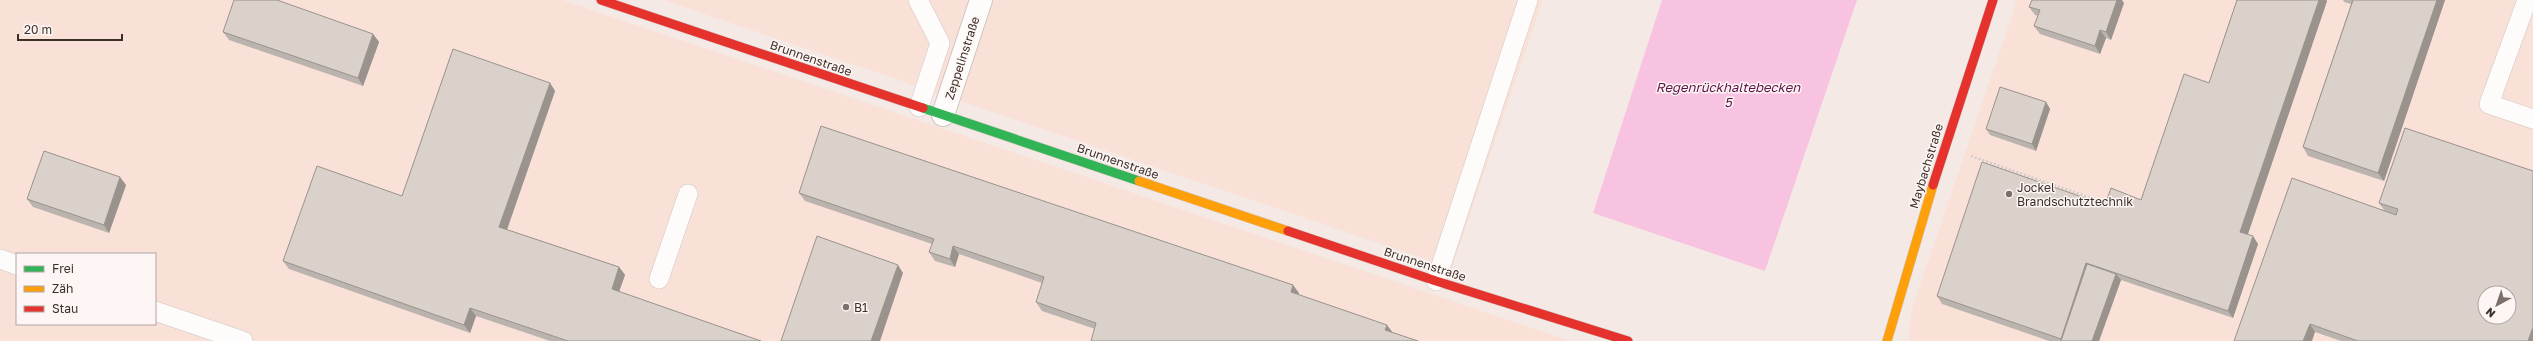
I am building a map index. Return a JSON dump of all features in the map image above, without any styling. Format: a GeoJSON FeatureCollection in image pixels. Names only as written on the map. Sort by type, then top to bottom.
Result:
{"type":"FeatureCollection","features":[{"type":"Feature","properties":{"kind":"street","name":"Brunnenstraße"},"geometry":{"type":"LineString","coordinates":[[601,0],[643,7],[919,107],[1436,280],[1628,341]]}},
{"type":"Feature","properties":{"kind":"street","name":"Zeppelinstraße"},"geometry":{"type":"LineString","coordinates":[[943,115],[981,0]]}},
{"type":"Feature","properties":{"kind":"street","name":"Maybachstraße"},"geometry":{"type":"LineString","coordinates":[[1887,341],[1944,146],[1993,0]]}},
{"type":"Feature","properties":{"kind":"lane"},"geometry":{"type":"LineString","coordinates":[[918,0],[940,43],[919,107]]}},
{"type":"Feature","properties":{"kind":"lane"},"geometry":{"type":"LineString","coordinates":[[1436,280],[1528,0]]}},
{"type":"Feature","properties":{"kind":"lane"},"geometry":{"type":"LineString","coordinates":[[2527,0],[2489,104],[2533,119]]}},
{"type":"Feature","properties":{"kind":"lane"},"geometry":{"type":"LineString","coordinates":[[659,279],[688,194]]}},
{"type":"Feature","properties":{"kind":"lane"},"geometry":{"type":"LineString","coordinates":[[0,259],[16,265]]}},
{"type":"Feature","properties":{"kind":"lane"},"geometry":{"type":"LineString","coordinates":[[156,311],[243,341]]}},
{"type":"Feature","properties":{"kind":"path"},"geometry":{"type":"LineString","coordinates":[[1944,146],[2109,204]]}},
{"type":"Feature","properties":{"kind":"shaded area"},"geometry":{"type":"Polygon","coordinates":[[[0,0],[562,0],[1571,341],[0,341],[0,0]]]}},
{"type":"Feature","properties":{"kind":"shaded area"},"geometry":{"type":"Polygon","coordinates":[[[663,0],[1543,0],[1452,268],[663,0]]]}},
{"type":"Feature","properties":{"kind":"shaded area"},"geometry":{"type":"Polygon","coordinates":[[[2017,0],[2533,0],[2533,341],[1909,341],[1911,312],[2017,0]]]}},
{"type":"Feature","properties":{"kind":"water","name":"Regenrückhaltebecken 5"},"geometry":{"type":"Polygon","coordinates":[[[1662,0],[1857,0],[1765,271],[1593,213],[1662,0]]]}},
{"type":"Feature","properties":{"kind":"building"},"geometry":{"type":"Polygon","coordinates":[[[234,0],[277,0],[373,34],[358,78],[223,32],[234,0]]]}},
{"type":"Feature","properties":{"kind":"building"},"geometry":{"type":"Polygon","coordinates":[[[2032,0],[2117,0],[2106,32],[2100,30],[2095,46],[2034,26],[2040,10],[2029,7],[2032,0]]]}},
{"type":"Feature","properties":{"kind":"building"},"geometry":{"type":"Polygon","coordinates":[[[2237,0],[2319,0],[2240,232],[2253,236],[2228,311],[2086,263],[2061,339],[1937,296],[1982,162],[2105,205],[2111,188],[2141,200],[2184,74],[2209,83],[2237,0]]]}},
{"type":"Feature","properties":{"kind":"building"},"geometry":{"type":"Polygon","coordinates":[[[2353,0],[2437,0],[2378,173],[2303,147],[2353,0]]]}},
{"type":"Feature","properties":{"kind":"building"},"geometry":{"type":"Polygon","coordinates":[[[453,49],[550,83],[499,227],[619,267],[612,289],[761,341],[568,341],[470,308],[464,325],[283,261],[317,166],[402,196],[453,49]]]}},
{"type":"Feature","properties":{"kind":"building"},"geometry":{"type":"Polygon","coordinates":[[[2000,87],[2046,102],[2032,144],[1986,129],[2000,87]]]}},
{"type":"Feature","properties":{"kind":"building"},"geometry":{"type":"Polygon","coordinates":[[[821,126],[1293,285],[1291,292],[1387,325],[1385,330],[1418,341],[1091,341],[1096,323],[1036,302],[1044,277],[953,246],[950,259],[929,252],[934,239],[799,193],[821,126]]]}},
{"type":"Feature","properties":{"kind":"building"},"geometry":{"type":"Polygon","coordinates":[[[2405,128],[2533,171],[2533,327],[2528,341],[2358,341],[2310,324],[2303,341],[2234,341],[2292,178],[2396,215],[2398,209],[2379,203],[2405,128]]]}},
{"type":"Feature","properties":{"kind":"building"},"geometry":{"type":"Polygon","coordinates":[[[44,151],[120,177],[104,225],[27,199],[44,151]]]}},
{"type":"Feature","properties":{"kind":"building","name":"B1"},"geometry":{"type":"Polygon","coordinates":[[[817,236],[898,265],[871,341],[781,341],[817,236]]]}},
{"type":"Feature","properties":{"kind":"building"},"geometry":{"type":"Polygon","coordinates":[[[2087,264],[2116,274],[2092,341],[2061,341],[2087,264]]]}},
{"type":"Feature","properties":{"kind":"traffic: fast"},"geometry":{"type":"LineString","coordinates":[[923,108],[1139,181]]}},
{"type":"Feature","properties":{"kind":"traffic: slow"},"geometry":{"type":"LineString","coordinates":[[1139,181],[1288,231]]}},
{"type":"Feature","properties":{"kind":"traffic: slow"},"geometry":{"type":"LineString","coordinates":[[1887,341],[1933,185]]}},
{"type":"Feature","properties":{"kind":"traffic: jam"},"geometry":{"type":"LineString","coordinates":[[601,0],[923,108]]}},
{"type":"Feature","properties":{"kind":"traffic: jam"},"geometry":{"type":"LineString","coordinates":[[1933,185],[1993,0]]}},
{"type":"Feature","properties":{"kind":"traffic: jam"},"geometry":{"type":"LineString","coordinates":[[1288,231],[1436,281],[1628,341]]}},
{"type":"Feature","properties":{"kind":"place","name":"Jockel Brandschutztechnik"},"geometry":{"type":"Point","coordinates":[2009,194]}},
{"type":"Feature","properties":{"kind":"place","name":"B1"},"geometry":{"type":"Point","coordinates":[846,307]}}]}
